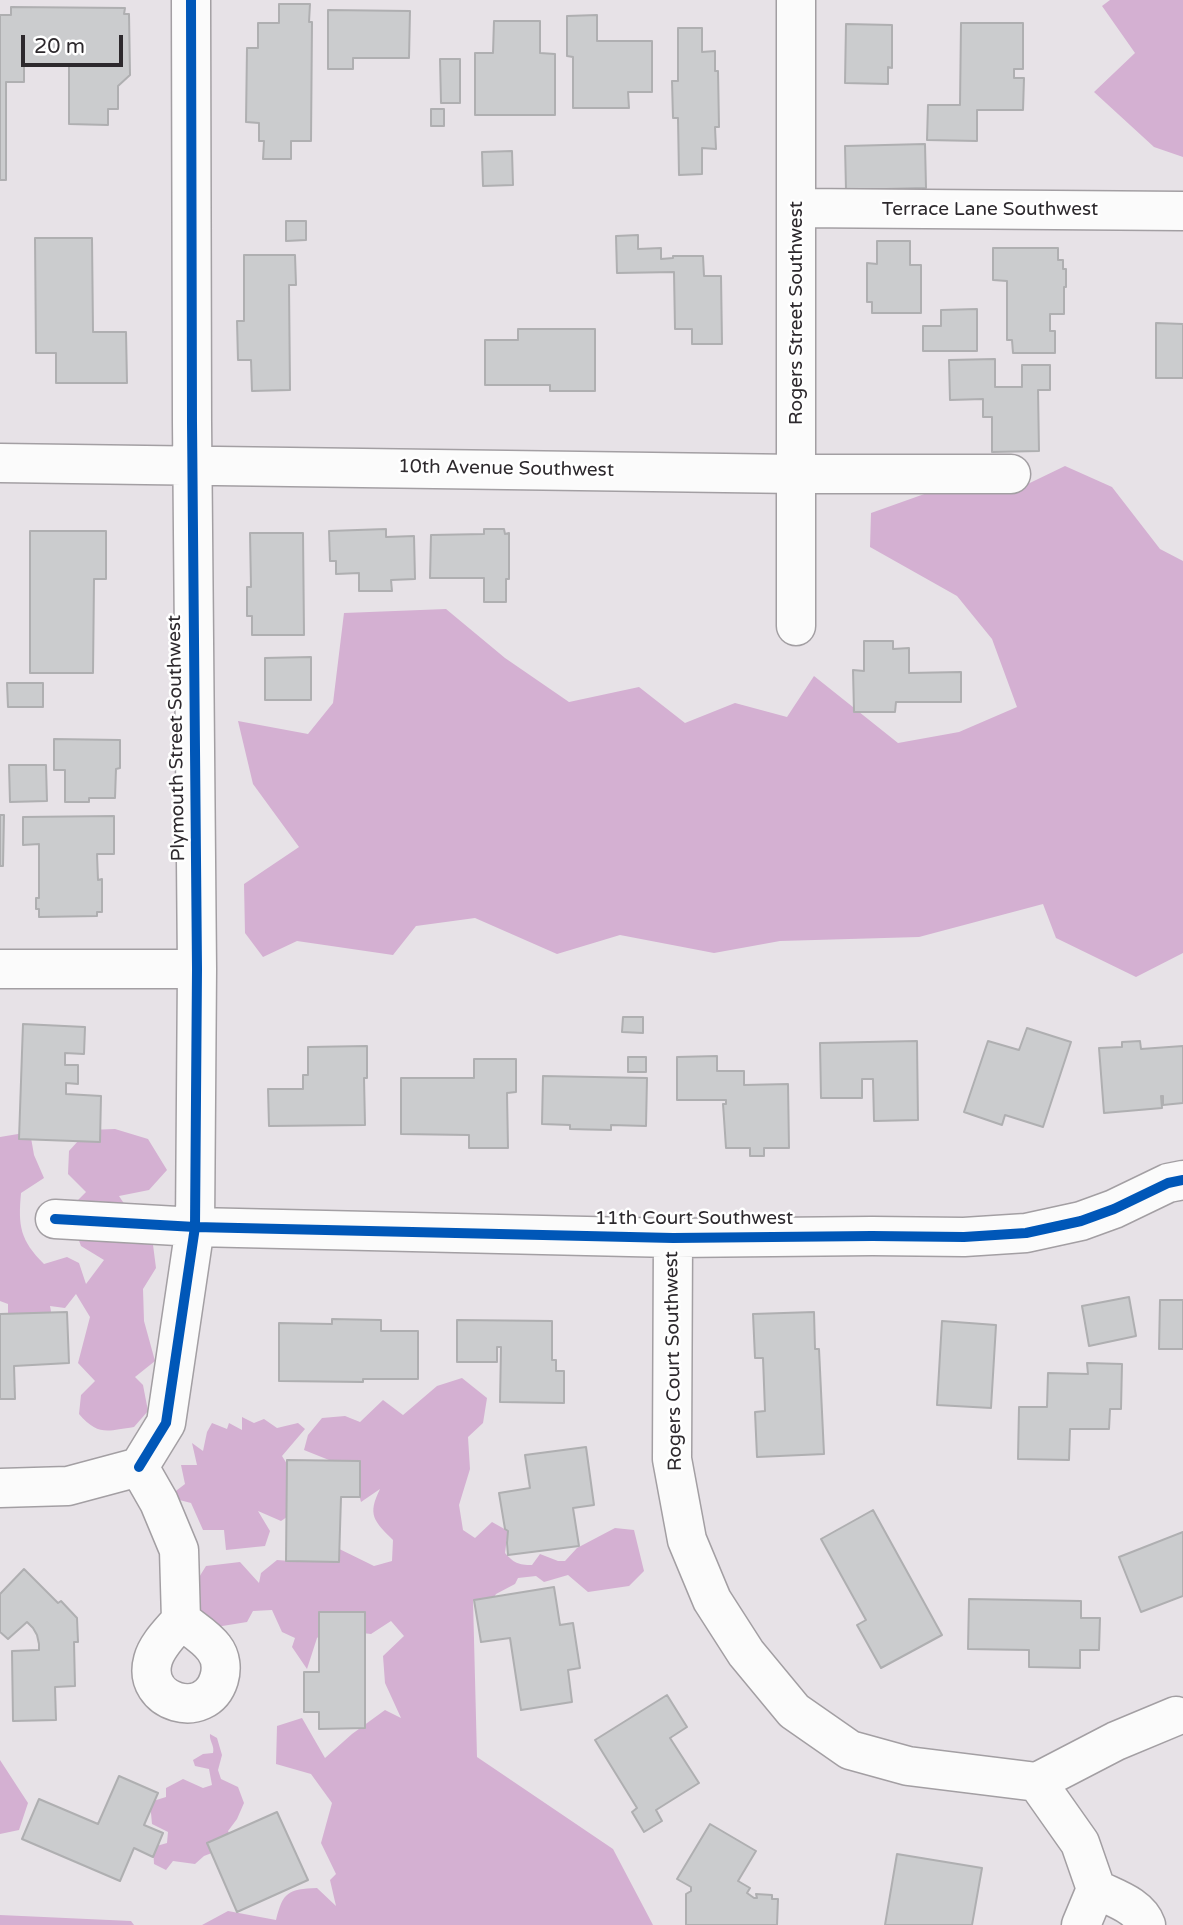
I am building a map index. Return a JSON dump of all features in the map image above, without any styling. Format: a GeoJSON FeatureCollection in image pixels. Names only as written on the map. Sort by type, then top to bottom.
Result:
{"type":"FeatureCollection","features":[{"type":"Feature","properties":{"kind":"street","name":"Plymouth Street Southwest"},"geometry":{"type":"LineString","coordinates":[[139,1467],[166,1423],[195,1227],[197,969],[191,0]]}},
{"type":"Feature","properties":{"kind":"street","name":"Rogers Street Southwest"},"geometry":{"type":"LineString","coordinates":[[796,0],[796,626]]}},
{"type":"Feature","properties":{"kind":"street","name":"Terrace Lane Southwest"},"geometry":{"type":"LineString","coordinates":[[797,208],[1183,211]]}},
{"type":"Feature","properties":{"kind":"street","name":"10th Avenue Southwest"},"geometry":{"type":"LineString","coordinates":[[0,463],[797,474],[1011,474]]}},
{"type":"Feature","properties":{"kind":"street"},"geometry":{"type":"LineString","coordinates":[[0,969],[197,969]]}},
{"type":"Feature","properties":{"kind":"street","name":"11th Court Southwest"},"geometry":{"type":"LineString","coordinates":[[55,1219],[195,1227],[673,1238],[964,1237],[1026,1233],[1081,1221],[1114,1209],[1168,1183],[1183,1180]]}},
{"type":"Feature","properties":{"kind":"street","name":"Rogers Court Southwest"},"geometry":{"type":"LineString","coordinates":[[673,1238],[672,1459],[687,1540],[712,1600],[746,1653],[794,1711],[850,1750],[908,1766],[1037,1782]]}},
{"type":"Feature","properties":{"kind":"street"},"geometry":{"type":"LineString","coordinates":[[0,1488],[68,1486],[139,1467],[159,1502],[179,1550],[181,1620]]}},
{"type":"Feature","properties":{"kind":"street"},"geometry":{"type":"LineString","coordinates":[[1081,1925],[1096,1889],[1080,1843],[1037,1782],[1116,1741],[1181,1712]]}},
{"type":"Feature","properties":{"kind":"street"},"geometry":{"type":"LineString","coordinates":[[1096,1889],[1137,1911],[1146,1925]]}},
{"type":"Feature","properties":{"kind":"shaded area"},"geometry":{"type":"Polygon","coordinates":[[[1110,0],[1183,0],[1183,157],[1154,147],[1094,92],[1135,53],[1102,6],[1110,0]]]}},
{"type":"Feature","properties":{"kind":"shaded area"},"geometry":{"type":"Polygon","coordinates":[[[1065,466],[1112,487],[1160,549],[1183,561],[1183,953],[1136,977],[1056,938],[1043,904],[919,937],[780,941],[714,953],[620,935],[557,954],[475,918],[416,926],[393,955],[297,941],[263,957],[245,933],[244,884],[299,847],[253,784],[238,721],[308,734],[333,703],[344,613],[446,609],[505,658],[569,702],[639,687],[685,723],[735,703],[787,717],[814,676],[898,743],[959,732],[1017,707],[992,639],[957,596],[870,547],[871,513],[930,492],[1007,494],[1065,466]]]}},
{"type":"Feature","properties":{"kind":"shaded area"},"geometry":{"type":"Polygon","coordinates":[[[115,1129],[148,1139],[167,1170],[149,1190],[119,1196],[133,1217],[152,1237],[156,1268],[143,1289],[144,1321],[155,1361],[135,1377],[143,1385],[148,1411],[134,1427],[104,1430],[92,1426],[79,1414],[81,1395],[95,1381],[78,1363],[90,1317],[76,1294],[65,1308],[50,1306],[52,1317],[8,1323],[8,1304],[0,1301],[0,1137],[30,1132],[34,1155],[44,1178],[21,1193],[20,1215],[25,1240],[44,1264],[67,1257],[79,1263],[86,1284],[104,1260],[81,1246],[75,1230],[72,1206],[86,1192],[68,1174],[69,1151],[88,1130],[115,1129]]]}},
{"type":"Feature","properties":{"kind":"shaded area"},"geometry":{"type":"Polygon","coordinates":[[[462,1378],[487,1398],[483,1423],[468,1437],[470,1469],[459,1505],[463,1530],[475,1538],[492,1522],[508,1531],[505,1553],[517,1563],[532,1565],[540,1554],[565,1561],[577,1548],[615,1528],[634,1530],[644,1571],[629,1586],[588,1592],[568,1575],[544,1582],[536,1576],[518,1578],[515,1584],[496,1594],[486,1611],[473,1600],[477,1757],[613,1849],[653,1925],[202,1925],[228,1911],[276,1920],[284,1898],[299,1889],[317,1888],[336,1906],[330,1880],[336,1874],[321,1843],[332,1803],[311,1774],[276,1764],[277,1726],[302,1718],[325,1758],[385,1710],[401,1718],[385,1683],[383,1656],[404,1636],[391,1621],[371,1634],[328,1629],[317,1638],[307,1669],[292,1647],[295,1638],[282,1632],[272,1610],[253,1611],[247,1622],[210,1628],[188,1595],[206,1566],[240,1562],[259,1583],[261,1573],[277,1560],[302,1562],[321,1540],[374,1566],[392,1561],[393,1540],[381,1528],[373,1512],[380,1489],[361,1502],[356,1483],[329,1460],[304,1450],[308,1435],[322,1418],[345,1416],[360,1422],[383,1400],[403,1415],[437,1386],[462,1378]]]}},
{"type":"Feature","properties":{"kind":"shaded area"},"geometry":{"type":"Polygon","coordinates":[[[242,1417],[254,1423],[264,1419],[277,1428],[298,1423],[305,1429],[282,1456],[287,1464],[287,1517],[281,1521],[258,1511],[270,1531],[265,1546],[226,1550],[224,1530],[203,1530],[191,1503],[168,1497],[185,1484],[181,1465],[197,1465],[192,1443],[203,1451],[212,1423],[227,1429],[229,1423],[242,1430],[242,1417]]]}},
{"type":"Feature","properties":{"kind":"shaded area"},"geometry":{"type":"Polygon","coordinates":[[[210,1734],[217,1738],[222,1755],[218,1770],[221,1779],[238,1787],[244,1803],[228,1831],[235,1844],[204,1856],[195,1864],[173,1861],[166,1870],[154,1864],[153,1847],[167,1843],[168,1832],[152,1824],[150,1802],[166,1797],[166,1788],[183,1779],[203,1788],[212,1785],[209,1769],[195,1766],[193,1760],[203,1754],[213,1753],[210,1734]]]}},
{"type":"Feature","properties":{"kind":"shaded area"},"geometry":{"type":"Polygon","coordinates":[[[0,1760],[28,1803],[19,1830],[0,1834],[0,1760]]]}},
{"type":"Feature","properties":{"kind":"shaded area"},"geometry":{"type":"Polygon","coordinates":[[[0,1915],[131,1921],[134,1925],[0,1925],[0,1915]]]}},
{"type":"Feature","properties":{"kind":"building"},"geometry":{"type":"Polygon","coordinates":[[[279,4],[310,4],[311,141],[291,141],[291,159],[263,159],[264,141],[259,141],[259,123],[246,122],[247,48],[258,48],[258,23],[279,23],[279,4]]]}},
{"type":"Feature","properties":{"kind":"building"},"geometry":{"type":"Polygon","coordinates":[[[11,7],[125,8],[124,14],[129,14],[130,75],[118,86],[118,109],[108,109],[108,125],[69,124],[69,64],[24,64],[24,82],[6,82],[6,180],[0,180],[0,15],[11,15],[11,7]]]}},
{"type":"Feature","properties":{"kind":"building"},"geometry":{"type":"Polygon","coordinates":[[[328,10],[410,11],[409,58],[353,58],[353,69],[328,69],[328,10]]]}},
{"type":"Feature","properties":{"kind":"building"},"geometry":{"type":"Polygon","coordinates":[[[597,15],[597,41],[652,41],[652,92],[628,92],[629,108],[573,108],[573,57],[567,56],[567,16],[597,15]]]}},
{"type":"Feature","properties":{"kind":"building"},"geometry":{"type":"Polygon","coordinates":[[[494,21],[540,21],[540,53],[555,54],[555,115],[475,115],[475,53],[493,53],[494,21]]]}},
{"type":"Feature","properties":{"kind":"building"},"geometry":{"type":"Polygon","coordinates":[[[961,23],[1023,23],[1023,69],[1014,69],[1014,78],[1024,78],[1023,110],[977,110],[977,141],[927,140],[928,105],[960,105],[961,23]]]}},
{"type":"Feature","properties":{"kind":"building"},"geometry":{"type":"Polygon","coordinates":[[[846,24],[892,25],[892,68],[888,67],[888,84],[845,83],[846,24]]]}},
{"type":"Feature","properties":{"kind":"building"},"geometry":{"type":"Polygon","coordinates":[[[678,28],[702,28],[702,52],[715,51],[719,127],[715,127],[716,149],[702,148],[702,174],[679,175],[678,118],[673,118],[672,81],[678,81],[678,28]]]}},
{"type":"Feature","properties":{"kind":"building"},"geometry":{"type":"Polygon","coordinates":[[[440,59],[460,59],[460,103],[441,103],[440,59]]]}},
{"type":"Feature","properties":{"kind":"building"},"geometry":{"type":"Polygon","coordinates":[[[431,109],[444,109],[444,126],[431,126],[431,109]]]}},
{"type":"Feature","properties":{"kind":"building"},"geometry":{"type":"Polygon","coordinates":[[[925,144],[926,188],[846,190],[845,146],[925,144]]]}},
{"type":"Feature","properties":{"kind":"building"},"geometry":{"type":"Polygon","coordinates":[[[512,151],[513,185],[483,186],[482,152],[512,151]]]}},
{"type":"Feature","properties":{"kind":"building"},"geometry":{"type":"Polygon","coordinates":[[[286,221],[306,221],[306,240],[286,241],[286,221]]]}},
{"type":"Feature","properties":{"kind":"building"},"geometry":{"type":"Polygon","coordinates":[[[638,235],[638,249],[661,248],[661,259],[673,256],[703,256],[704,276],[721,276],[722,344],[692,344],[692,329],[675,329],[674,272],[617,273],[616,236],[638,235]]]}},
{"type":"Feature","properties":{"kind":"building"},"geometry":{"type":"Polygon","coordinates":[[[35,238],[92,238],[93,332],[126,332],[127,383],[56,383],[56,353],[36,353],[35,238]]]}},
{"type":"Feature","properties":{"kind":"building"},"geometry":{"type":"Polygon","coordinates":[[[877,241],[910,241],[910,265],[921,265],[921,313],[872,313],[872,302],[867,302],[867,263],[877,264],[877,241]]]}},
{"type":"Feature","properties":{"kind":"building"},"geometry":{"type":"Polygon","coordinates":[[[993,248],[1058,248],[1058,260],[1063,260],[1063,269],[1066,269],[1066,287],[1064,314],[1050,314],[1050,331],[1055,331],[1055,353],[1013,353],[1012,340],[1007,340],[1007,281],[993,280],[993,248]]]}},
{"type":"Feature","properties":{"kind":"building"},"geometry":{"type":"Polygon","coordinates":[[[244,255],[295,255],[296,285],[289,285],[290,390],[252,391],[251,360],[238,360],[237,321],[244,321],[244,255]]]}},
{"type":"Feature","properties":{"kind":"building"},"geometry":{"type":"Polygon","coordinates":[[[977,309],[977,351],[923,351],[923,326],[941,326],[941,310],[977,309]]]}},
{"type":"Feature","properties":{"kind":"building"},"geometry":{"type":"Polygon","coordinates":[[[1156,323],[1183,324],[1183,378],[1156,378],[1156,323]]]}},
{"type":"Feature","properties":{"kind":"building"},"geometry":{"type":"Polygon","coordinates":[[[518,329],[595,329],[595,391],[550,391],[550,385],[485,385],[485,340],[518,340],[518,329]]]}},
{"type":"Feature","properties":{"kind":"building"},"geometry":{"type":"Polygon","coordinates":[[[995,359],[995,387],[1022,387],[1022,365],[1050,365],[1050,390],[1038,390],[1039,451],[992,452],[992,417],[983,417],[983,399],[950,400],[949,360],[995,359]]]}},
{"type":"Feature","properties":{"kind":"building"},"geometry":{"type":"Polygon","coordinates":[[[386,529],[386,537],[414,536],[415,579],[391,580],[392,591],[359,591],[359,573],[336,574],[336,561],[330,561],[329,531],[386,529]]]}},
{"type":"Feature","properties":{"kind":"building"},"geometry":{"type":"Polygon","coordinates":[[[484,529],[504,529],[505,534],[509,533],[506,602],[484,602],[484,578],[430,578],[431,535],[484,534],[484,529]]]}},
{"type":"Feature","properties":{"kind":"building"},"geometry":{"type":"Polygon","coordinates":[[[30,531],[106,531],[106,579],[94,579],[93,673],[30,673],[30,531]]]}},
{"type":"Feature","properties":{"kind":"building"},"geometry":{"type":"Polygon","coordinates":[[[250,533],[303,533],[304,635],[252,635],[252,616],[247,616],[247,587],[251,587],[250,533]]]}},
{"type":"Feature","properties":{"kind":"building"},"geometry":{"type":"Polygon","coordinates":[[[864,641],[893,641],[893,649],[909,648],[909,673],[961,672],[961,702],[896,702],[895,712],[854,712],[853,670],[864,671],[864,641]]]}},
{"type":"Feature","properties":{"kind":"building"},"geometry":{"type":"Polygon","coordinates":[[[311,657],[311,700],[265,700],[265,658],[311,657]]]}},
{"type":"Feature","properties":{"kind":"building"},"geometry":{"type":"Polygon","coordinates":[[[7,683],[43,683],[43,707],[8,707],[7,683]]]}},
{"type":"Feature","properties":{"kind":"building"},"geometry":{"type":"Polygon","coordinates":[[[54,739],[120,740],[120,768],[116,769],[115,798],[65,802],[65,770],[54,770],[54,739]]]}},
{"type":"Feature","properties":{"kind":"building"},"geometry":{"type":"Polygon","coordinates":[[[9,765],[46,765],[47,801],[10,802],[9,765]]]}},
{"type":"Feature","properties":{"kind":"building"},"geometry":{"type":"Polygon","coordinates":[[[0,815],[4,815],[3,866],[0,866],[0,815]]]}},
{"type":"Feature","properties":{"kind":"building"},"geometry":{"type":"Polygon","coordinates":[[[114,816],[114,854],[97,854],[98,880],[102,879],[102,912],[97,912],[97,916],[39,917],[36,898],[39,898],[39,844],[23,845],[23,817],[114,816]]]}},
{"type":"Feature","properties":{"kind":"building"},"geometry":{"type":"Polygon","coordinates":[[[623,1017],[643,1017],[643,1033],[622,1032],[623,1017]]]}},
{"type":"Feature","properties":{"kind":"building"},"geometry":{"type":"Polygon","coordinates":[[[23,1024],[85,1027],[84,1054],[65,1053],[65,1065],[78,1065],[78,1084],[66,1083],[66,1094],[101,1096],[100,1142],[19,1139],[23,1024]]]}},
{"type":"Feature","properties":{"kind":"building"},"geometry":{"type":"Polygon","coordinates":[[[1027,1028],[1071,1042],[1043,1127],[1005,1115],[1002,1125],[964,1112],[988,1041],[1019,1050],[1027,1028]]]}},
{"type":"Feature","properties":{"kind":"building"},"geometry":{"type":"Polygon","coordinates":[[[917,1041],[918,1120],[874,1121],[873,1079],[862,1079],[862,1098],[821,1098],[820,1043],[917,1041]]]}},
{"type":"Feature","properties":{"kind":"building"},"geometry":{"type":"Polygon","coordinates":[[[1140,1041],[1141,1049],[1183,1046],[1183,1103],[1163,1105],[1161,1096],[1162,1108],[1104,1113],[1099,1048],[1122,1047],[1122,1042],[1140,1041]]]}},
{"type":"Feature","properties":{"kind":"building"},"geometry":{"type":"Polygon","coordinates":[[[367,1046],[367,1078],[364,1078],[365,1125],[269,1126],[268,1089],[303,1089],[303,1075],[308,1075],[308,1047],[367,1046]]]}},
{"type":"Feature","properties":{"kind":"building"},"geometry":{"type":"Polygon","coordinates":[[[717,1056],[717,1071],[744,1071],[744,1085],[788,1084],[789,1148],[764,1148],[764,1156],[750,1156],[750,1148],[726,1148],[723,1104],[726,1104],[726,1100],[677,1100],[677,1057],[717,1056]]]}},
{"type":"Feature","properties":{"kind":"building"},"geometry":{"type":"Polygon","coordinates":[[[628,1057],[646,1057],[646,1072],[628,1072],[628,1057]]]}},
{"type":"Feature","properties":{"kind":"building"},"geometry":{"type":"Polygon","coordinates":[[[474,1059],[516,1059],[516,1092],[507,1093],[508,1148],[469,1148],[469,1135],[401,1134],[401,1078],[474,1078],[474,1059]]]}},
{"type":"Feature","properties":{"kind":"building"},"geometry":{"type":"Polygon","coordinates":[[[543,1076],[647,1078],[646,1126],[611,1125],[611,1130],[570,1129],[570,1125],[542,1124],[543,1076]]]}},
{"type":"Feature","properties":{"kind":"building"},"geometry":{"type":"Polygon","coordinates":[[[1129,1297],[1136,1336],[1089,1346],[1082,1306],[1129,1297]]]}},
{"type":"Feature","properties":{"kind":"building"},"geometry":{"type":"Polygon","coordinates":[[[1160,1300],[1183,1300],[1183,1349],[1159,1349],[1160,1300]]]}},
{"type":"Feature","properties":{"kind":"building"},"geometry":{"type":"Polygon","coordinates":[[[67,1312],[69,1363],[14,1366],[15,1399],[0,1399],[0,1314],[67,1312]]]}},
{"type":"Feature","properties":{"kind":"building"},"geometry":{"type":"Polygon","coordinates":[[[814,1312],[815,1349],[819,1349],[824,1454],[757,1457],[755,1412],[765,1411],[763,1358],[755,1358],[753,1314],[814,1312]]]}},
{"type":"Feature","properties":{"kind":"building"},"geometry":{"type":"Polygon","coordinates":[[[332,1319],[381,1320],[381,1331],[418,1331],[418,1379],[363,1379],[363,1382],[279,1381],[279,1323],[332,1324],[332,1319]]]}},
{"type":"Feature","properties":{"kind":"building"},"geometry":{"type":"Polygon","coordinates":[[[457,1320],[552,1321],[552,1360],[556,1360],[556,1371],[564,1371],[564,1403],[500,1402],[501,1347],[497,1347],[497,1362],[457,1362],[457,1320]]]}},
{"type":"Feature","properties":{"kind":"building"},"geometry":{"type":"Polygon","coordinates":[[[942,1321],[996,1325],[991,1408],[937,1405],[942,1321]]]}},
{"type":"Feature","properties":{"kind":"building"},"geometry":{"type":"Polygon","coordinates":[[[1087,1363],[1122,1364],[1121,1409],[1110,1409],[1109,1429],[1070,1429],[1069,1460],[1018,1459],[1019,1407],[1047,1407],[1048,1373],[1088,1374],[1087,1363]]]}},
{"type":"Feature","properties":{"kind":"building"},"geometry":{"type":"Polygon","coordinates":[[[586,1447],[594,1505],[573,1508],[579,1546],[508,1555],[508,1531],[505,1529],[499,1493],[530,1488],[525,1455],[586,1447]]]}},
{"type":"Feature","properties":{"kind":"building"},"geometry":{"type":"Polygon","coordinates":[[[287,1460],[360,1461],[360,1497],[341,1497],[339,1562],[286,1561],[287,1460]]]}},
{"type":"Feature","properties":{"kind":"building"},"geometry":{"type":"Polygon","coordinates":[[[873,1510],[942,1635],[881,1668],[857,1625],[866,1620],[821,1539],[873,1510]]]}},
{"type":"Feature","properties":{"kind":"building"},"geometry":{"type":"Polygon","coordinates":[[[1183,1532],[1183,1596],[1141,1612],[1119,1557],[1183,1532]]]}},
{"type":"Feature","properties":{"kind":"building"},"geometry":{"type":"Polygon","coordinates":[[[24,1569],[77,1618],[78,1642],[74,1642],[75,1686],[55,1687],[56,1720],[13,1721],[12,1651],[39,1650],[39,1644],[37,1635],[27,1622],[8,1639],[0,1632],[0,1594],[24,1569]]]}},
{"type":"Feature","properties":{"kind":"building"},"geometry":{"type":"Polygon","coordinates":[[[554,1587],[560,1625],[573,1623],[580,1668],[568,1670],[572,1702],[521,1710],[510,1638],[481,1642],[474,1600],[554,1587]]]}},
{"type":"Feature","properties":{"kind":"building"},"geometry":{"type":"Polygon","coordinates":[[[969,1599],[1081,1601],[1081,1618],[1100,1618],[1099,1650],[1080,1650],[1080,1668],[1029,1667],[1029,1650],[968,1649],[969,1599]]]}},
{"type":"Feature","properties":{"kind":"building"},"geometry":{"type":"Polygon","coordinates":[[[319,1612],[365,1612],[365,1728],[319,1729],[319,1712],[304,1712],[304,1672],[319,1672],[319,1612]]]}},
{"type":"Feature","properties":{"kind":"building"},"geometry":{"type":"Polygon","coordinates":[[[667,1695],[687,1727],[670,1738],[699,1783],[656,1810],[662,1821],[644,1832],[632,1812],[637,1808],[595,1740],[667,1695]]]}},
{"type":"Feature","properties":{"kind":"building"},"geometry":{"type":"Polygon","coordinates":[[[119,1776],[158,1793],[144,1825],[163,1833],[153,1857],[134,1848],[120,1881],[22,1839],[39,1799],[98,1824],[119,1776]]]}},
{"type":"Feature","properties":{"kind":"building"},"geometry":{"type":"Polygon","coordinates":[[[277,1812],[308,1880],[237,1912],[207,1843],[277,1812]]]}},
{"type":"Feature","properties":{"kind":"building"},"geometry":{"type":"Polygon","coordinates":[[[710,1824],[756,1851],[738,1881],[750,1888],[747,1893],[754,1898],[757,1898],[756,1894],[772,1895],[772,1899],[778,1899],[777,1925],[686,1925],[686,1894],[691,1891],[691,1887],[677,1879],[710,1824]]]}},
{"type":"Feature","properties":{"kind":"building"},"geometry":{"type":"Polygon","coordinates":[[[897,1854],[982,1868],[972,1925],[885,1925],[897,1854]]]}},
{"type":"Feature","properties":{"kind":"cycle path"},"geometry":{"type":"LineString","coordinates":[[139,1467],[166,1423],[195,1227],[197,969],[191,0]]}},
{"type":"Feature","properties":{"kind":"cycle path"},"geometry":{"type":"LineString","coordinates":[[55,1219],[195,1227],[673,1238],[964,1237],[1026,1233],[1081,1221],[1114,1209],[1168,1183],[1183,1180]]}}]}
